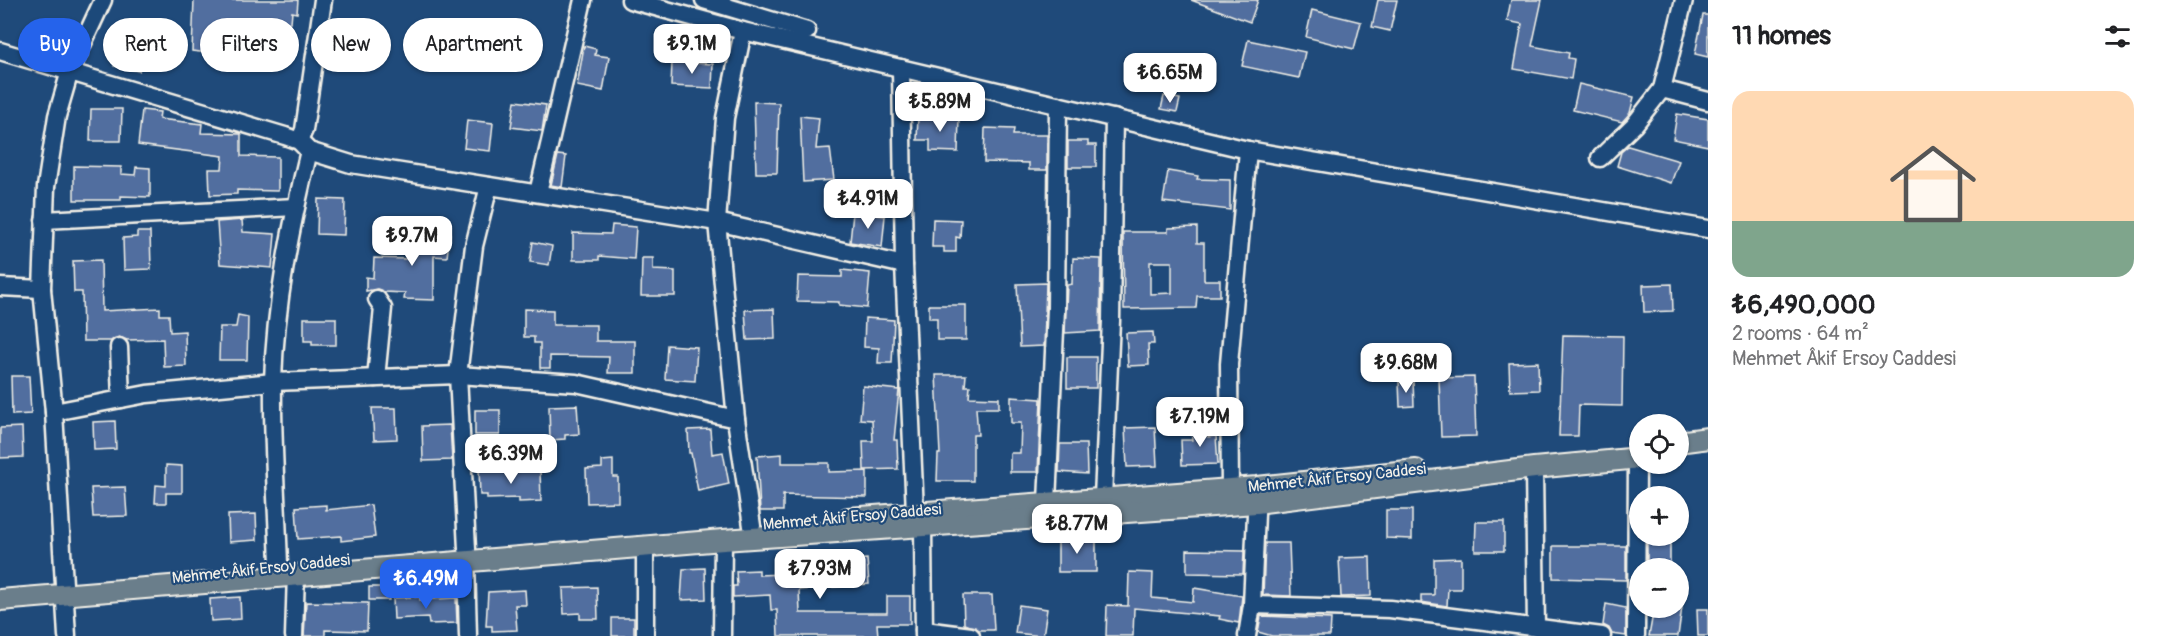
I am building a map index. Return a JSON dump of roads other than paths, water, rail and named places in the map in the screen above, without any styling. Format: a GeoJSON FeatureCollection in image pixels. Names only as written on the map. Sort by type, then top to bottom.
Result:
{"type":"FeatureCollection","features":[{"type":"Feature","properties":{"kind":"main road"},"geometry":{"type":"LineString","coordinates":[[1689,441],[1708,438]]}},
{"type":"Feature","properties":{"kind":"main road"},"geometry":{"type":"LineString","coordinates":[[1689,453],[1708,452]]}},
{"type":"Feature","properties":{"kind":"main road","name":"Mehmet Âkif Ersoy Caddesi"},"geometry":{"type":"LineString","coordinates":[[466,555],[723,540],[1103,497],[1230,489],[1256,495],[1629,455]]}},
{"type":"Feature","properties":{"kind":"main road","name":"Mehmet Âkif Ersoy Caddesi"},"geometry":{"type":"LineString","coordinates":[[0,600],[287,569],[466,555],[752,526],[919,519],[1256,495],[1534,468],[1629,455]]}},
{"type":"Feature","properties":{"kind":"street"},"geometry":{"type":"LineString","coordinates":[[91,26],[103,0]]}},
{"type":"Feature","properties":{"kind":"street"},"geometry":{"type":"LineString","coordinates":[[294,636],[273,382],[276,335],[296,207],[304,130],[323,0]]}},
{"type":"Feature","properties":{"kind":"street"},"geometry":{"type":"LineString","coordinates":[[538,193],[584,0]]}},
{"type":"Feature","properties":{"kind":"street"},"geometry":{"type":"LineString","coordinates":[[630,0],[743,31],[1248,150],[1708,229]]}},
{"type":"Feature","properties":{"kind":"street"},"geometry":{"type":"LineString","coordinates":[[704,0],[807,31]]}},
{"type":"Feature","properties":{"kind":"street"},"geometry":{"type":"LineString","coordinates":[[1600,158],[1634,125],[1662,89],[1684,0]]}},
{"type":"Feature","properties":{"kind":"street"},"geometry":{"type":"LineString","coordinates":[[743,31],[725,118],[717,222],[736,419],[752,526]]}},
{"type":"Feature","properties":{"kind":"street"},"geometry":{"type":"LineString","coordinates":[[0,51],[18,56]]}},
{"type":"Feature","properties":{"kind":"street"},"geometry":{"type":"LineString","coordinates":[[901,68],[904,265],[924,633],[971,636]]}},
{"type":"Feature","properties":{"kind":"street"},"geometry":{"type":"LineString","coordinates":[[67,636],[54,412],[42,289],[44,220],[50,154],[70,72]]}},
{"type":"Feature","properties":{"kind":"street"},"geometry":{"type":"LineString","coordinates":[[73,72],[304,146],[351,164],[717,222],[904,265]]}},
{"type":"Feature","properties":{"kind":"street"},"geometry":{"type":"LineString","coordinates":[[1662,89],[1708,101]]}},
{"type":"Feature","properties":{"kind":"street"},"geometry":{"type":"LineString","coordinates":[[1047,502],[1056,309],[1058,105]]}},
{"type":"Feature","properties":{"kind":"street"},"geometry":{"type":"LineString","coordinates":[[1103,497],[1111,321],[1114,118]]}},
{"type":"Feature","properties":{"kind":"street"},"geometry":{"type":"LineString","coordinates":[[1230,489],[1229,364],[1248,150]]}},
{"type":"Feature","properties":{"kind":"street"},"geometry":{"type":"LineString","coordinates":[[468,636],[458,375],[474,246],[489,186]]}},
{"type":"Feature","properties":{"kind":"street"},"geometry":{"type":"LineString","coordinates":[[44,220],[296,207]]}},
{"type":"Feature","properties":{"kind":"street"},"geometry":{"type":"LineString","coordinates":[[0,287],[42,289]]}},
{"type":"Feature","properties":{"kind":"street"},"geometry":{"type":"LineString","coordinates":[[376,378],[383,308],[377,299]]}},
{"type":"Feature","properties":{"kind":"street"},"geometry":{"type":"LineString","coordinates":[[119,347],[121,399]]}},
{"type":"Feature","properties":{"kind":"street"},"geometry":{"type":"LineString","coordinates":[[54,412],[121,399],[273,382],[458,375],[576,383],[736,419]]}},
{"type":"Feature","properties":{"kind":"street"},"geometry":{"type":"LineString","coordinates":[[1534,468],[1536,628]]}},
{"type":"Feature","properties":{"kind":"street"},"geometry":{"type":"LineString","coordinates":[[1636,636],[1638,474]]}},
{"type":"Feature","properties":{"kind":"street"},"geometry":{"type":"LineString","coordinates":[[1247,636],[1252,605],[1256,495]]}},
{"type":"Feature","properties":{"kind":"street"},"geometry":{"type":"LineString","coordinates":[[722,636],[723,540]]}},
{"type":"Feature","properties":{"kind":"street"},"geometry":{"type":"LineString","coordinates":[[645,546],[645,636]]}},
{"type":"Feature","properties":{"kind":"street"},"geometry":{"type":"LineString","coordinates":[[1252,605],[1390,609],[1602,636]]}}]}
